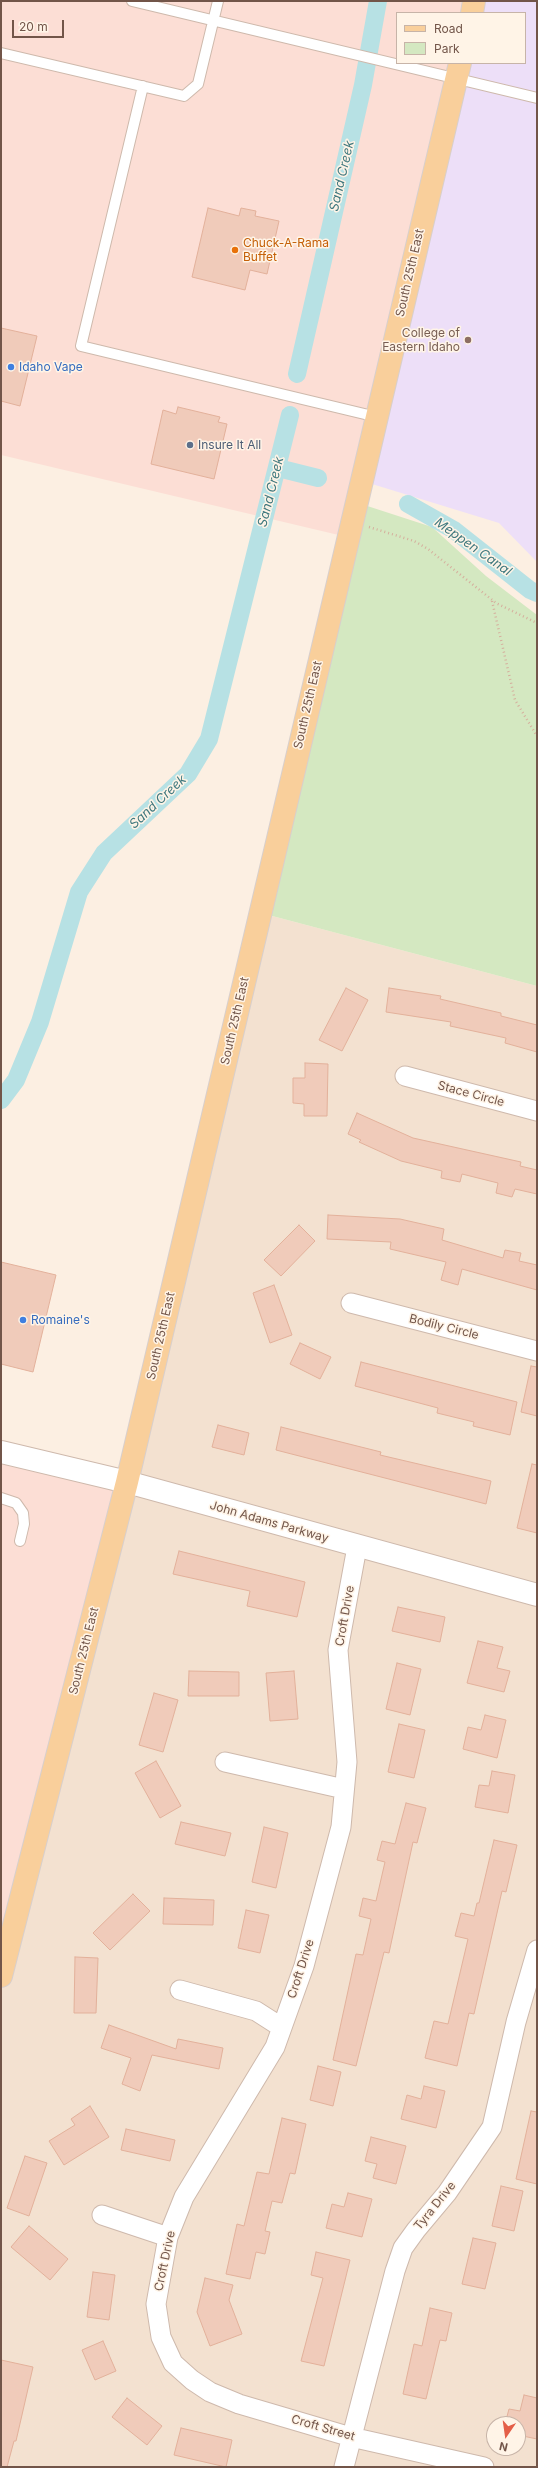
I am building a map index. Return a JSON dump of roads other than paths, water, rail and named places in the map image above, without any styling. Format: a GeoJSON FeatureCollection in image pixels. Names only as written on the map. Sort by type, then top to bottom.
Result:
{"type":"FeatureCollection","features":[{"type":"Feature","properties":{"kind":"main road"},"geometry":{"type":"LineString","coordinates":[[472,12],[474,1]]}},
{"type":"Feature","properties":{"kind":"main road","name":"South 25th East"},"geometry":{"type":"LineString","coordinates":[[1,1976],[127,1482],[350,523],[377,417],[458,71]]}},
{"type":"Feature","properties":{"kind":"street","name":"Stace Circle"},"geometry":{"type":"LineString","coordinates":[[405,1076],[537,1111]]}},
{"type":"Feature","properties":{"kind":"street","name":"Bodily Circle"},"geometry":{"type":"LineString","coordinates":[[352,1303],[537,1351]]}},
{"type":"Feature","properties":{"kind":"street","name":"John Adams Parkway"},"geometry":{"type":"LineString","coordinates":[[1,1452],[127,1482],[357,1547],[537,1595]]}},
{"type":"Feature","properties":{"kind":"street","name":"Croft Drive"},"geometry":{"type":"LineString","coordinates":[[173,2363],[161,2337],[156,2304],[168,2237],[184,2197],[275,2047],[306,1959],[341,1827],[347,1762],[338,1650],[357,1547]]}},
{"type":"Feature","properties":{"kind":"street"},"geometry":{"type":"LineString","coordinates":[[225,1762],[344,1789]]}},
{"type":"Feature","properties":{"kind":"street","name":"Tyra Drive"},"geometry":{"type":"LineString","coordinates":[[344,2467],[394,2272],[403,2248],[447,2193],[492,2127],[516,2022],[537,1950]]}},
{"type":"Feature","properties":{"kind":"street"},"geometry":{"type":"LineString","coordinates":[[180,1990],[256,2011],[281,2027]]}},
{"type":"Feature","properties":{"kind":"street"},"geometry":{"type":"LineString","coordinates":[[102,2214],[168,2237]]}},
{"type":"Feature","properties":{"kind":"street","name":"Croft Street"},"geometry":{"type":"LineString","coordinates":[[173,2363],[192,2380],[210,2392],[240,2404],[351,2437],[484,2467]]}},
{"type":"Feature","properties":{"kind":"lane"},"geometry":{"type":"LineString","coordinates":[[132,1],[396,62]]}},
{"type":"Feature","properties":{"kind":"lane"},"geometry":{"type":"LineString","coordinates":[[1,53],[184,96],[198,84],[218,1]]}},
{"type":"Feature","properties":{"kind":"lane"},"geometry":{"type":"LineString","coordinates":[[408,64],[458,71],[537,98]]}},
{"type":"Feature","properties":{"kind":"lane"},"geometry":{"type":"LineString","coordinates":[[143,86],[81,346],[377,417]]}},
{"type":"Feature","properties":{"kind":"lane"},"geometry":{"type":"LineString","coordinates":[[1,1498],[16,1503],[23,1513],[24,1524],[20,1541]]}},
{"type":"Feature","properties":{"kind":"waterway","name":"Sand Creek"},"geometry":{"type":"LineString","coordinates":[[297,374],[363,85],[378,1]]}},
{"type":"Feature","properties":{"kind":"waterway","name":"Sand Creek"},"geometry":{"type":"LineString","coordinates":[[1,1100],[16,1080],[40,1022],[79,892],[104,853],[188,774],[209,739],[290,415]]}},
{"type":"Feature","properties":{"kind":"waterway"},"geometry":{"type":"LineString","coordinates":[[278,468],[318,478]]}},
{"type":"Feature","properties":{"kind":"waterway","name":"Meppen Canal"},"geometry":{"type":"LineString","coordinates":[[408,504],[454,530],[530,590],[537,593]]}},
{"type":"Feature","properties":{"kind":"place","name":"Chuck-A-Rama Buffet"},"geometry":{"type":"Point","coordinates":[235,250]}},
{"type":"Feature","properties":{"kind":"place","name":"College of Eastern Idaho"},"geometry":{"type":"Point","coordinates":[468,340]}},
{"type":"Feature","properties":{"kind":"place","name":"Idaho Vape"},"geometry":{"type":"Point","coordinates":[11,367]}},
{"type":"Feature","properties":{"kind":"place","name":"Insure It All"},"geometry":{"type":"Point","coordinates":[190,445]}},
{"type":"Feature","properties":{"kind":"place","name":"Romaine's"},"geometry":{"type":"Point","coordinates":[23,1320]}}]}
